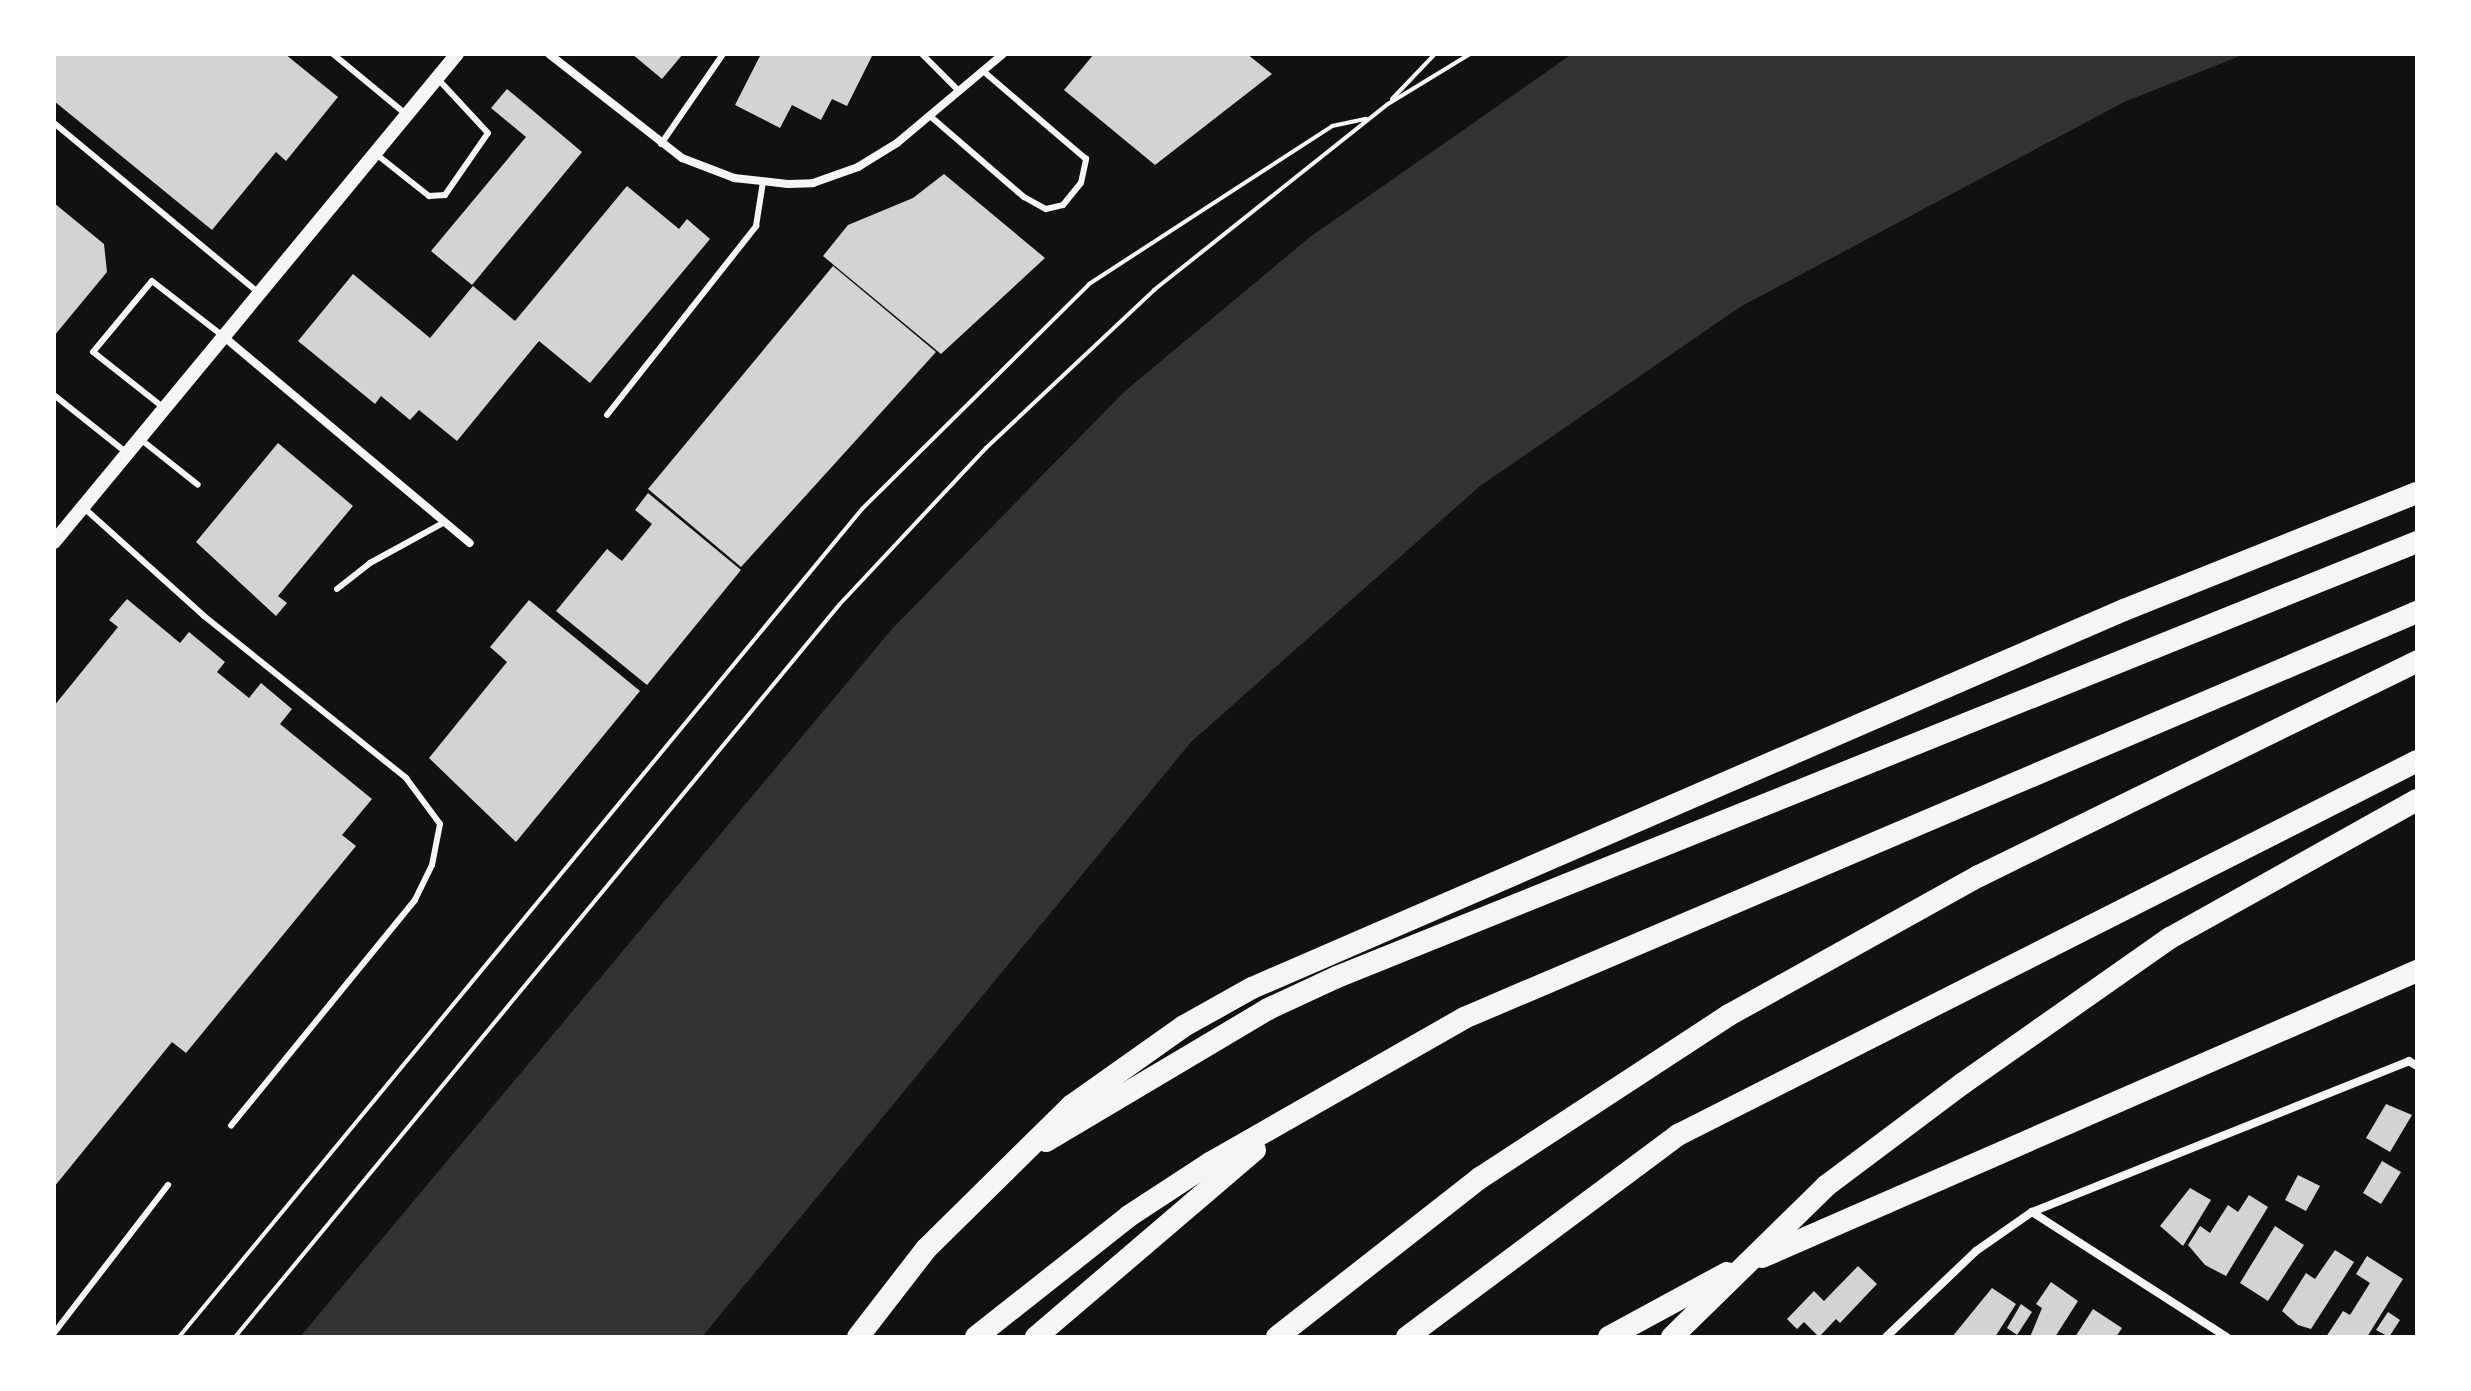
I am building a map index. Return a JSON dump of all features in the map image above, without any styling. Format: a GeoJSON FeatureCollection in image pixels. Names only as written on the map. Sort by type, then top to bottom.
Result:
{"type":"FeatureCollection","features":[{"type":"Feature","properties":{"kind":"highway"},"geometry":{"type":"LineString","coordinates":[[858,1337],[926,1249],[1071,1106],[1184,1026],[1252,988],[2109,616],[2417,493]]}},
{"type":"Feature","properties":{"kind":"highway"},"geometry":{"type":"LineString","coordinates":[[1019,1158],[1194,1051],[1337,977],[2417,542]]}},
{"type":"Feature","properties":{"kind":"highway"},"geometry":{"type":"LineString","coordinates":[[976,1337],[1129,1216],[1409,1046],[1588,962],[2417,612]]}},
{"type":"Feature","properties":{"kind":"highway"},"geometry":{"type":"LineString","coordinates":[[1277,1337],[1480,1178],[1729,1015],[1979,876],[2417,661]]}},
{"type":"Feature","properties":{"kind":"highway"},"geometry":{"type":"LineString","coordinates":[[1407,1337],[1470,1286],[1678,1135],[2417,761]]}},
{"type":"Feature","properties":{"kind":"highway"},"geometry":{"type":"LineString","coordinates":[[1672,1337],[1826,1186],[1962,1084],[2170,938],[2417,800]]}},
{"type":"Feature","properties":{"kind":"highway"},"geometry":{"type":"LineString","coordinates":[[1609,1337],[1778,1249],[2417,971]]}},
{"type":"Feature","properties":{"kind":"highway"},"geometry":{"type":"LineString","coordinates":[[1036,1337],[1299,1113]]}},
{"type":"Feature","properties":{"kind":"highway"},"geometry":{"type":"LineString","coordinates":[[1430,1337],[1470,1286]]}},
{"type":"Feature","properties":{"kind":"street"},"geometry":{"type":"LineString","coordinates":[[54,542],[457,54]]}},
{"type":"Feature","properties":{"kind":"street"},"geometry":{"type":"LineString","coordinates":[[549,54],[661,144],[704,169],[763,182],[813,183],[836,176],[897,143],[1003,54]]}},
{"type":"Feature","properties":{"kind":"street"},"geometry":{"type":"LineString","coordinates":[[223,336],[470,543]]}},
{"type":"Feature","properties":{"kind":"street"},"geometry":{"type":"LineString","coordinates":[[1886,1337],[1976,1251],[2032,1212],[2413,1063]]}},
{"type":"Feature","properties":{"kind":"street"},"geometry":{"type":"LineString","coordinates":[[2032,1212],[2227,1337]]}},
{"type":"Feature","properties":{"kind":"lane"},"geometry":{"type":"LineString","coordinates":[[333,54],[407,115]]}},
{"type":"Feature","properties":{"kind":"lane"},"geometry":{"type":"LineString","coordinates":[[661,144],[723,54]]}},
{"type":"Feature","properties":{"kind":"lane"},"geometry":{"type":"LineString","coordinates":[[922,54],[959,91]]}},
{"type":"Feature","properties":{"kind":"lane"},"geometry":{"type":"LineString","coordinates":[[930,116],[1024,197],[1046,209],[1063,205],[1081,183],[1086,159],[983,71]]}},
{"type":"Feature","properties":{"kind":"lane"},"geometry":{"type":"LineString","coordinates":[[375,153],[429,196],[445,195],[488,133],[437,78]]}},
{"type":"Feature","properties":{"kind":"lane"},"geometry":{"type":"LineString","coordinates":[[54,123],[259,293]]}},
{"type":"Feature","properties":{"kind":"lane"},"geometry":{"type":"LineString","coordinates":[[607,415],[756,226],[763,182]]}},
{"type":"Feature","properties":{"kind":"lane"},"geometry":{"type":"LineString","coordinates":[[164,408],[93,352],[152,281],[223,336]]}},
{"type":"Feature","properties":{"kind":"lane"},"geometry":{"type":"LineString","coordinates":[[54,395],[127,453]]}},
{"type":"Feature","properties":{"kind":"lane"},"geometry":{"type":"LineString","coordinates":[[139,438],[198,485]]}},
{"type":"Feature","properties":{"kind":"lane"},"geometry":{"type":"LineString","coordinates":[[83,507],[204,616],[406,778],[440,824],[432,865],[415,900],[231,1126]]}},
{"type":"Feature","properties":{"kind":"lane"},"geometry":{"type":"LineString","coordinates":[[337,589],[370,563],[445,522]]}},
{"type":"Feature","properties":{"kind":"lane"},"geometry":{"type":"LineString","coordinates":[[54,1333],[168,1185]]}},
{"type":"Feature","properties":{"kind":"path"},"geometry":{"type":"LineString","coordinates":[[1388,104],[1435,54]]}},
{"type":"Feature","properties":{"kind":"path"},"geometry":{"type":"LineString","coordinates":[[235,1337],[860,582],[986,448],[1154,290],[1388,104],[1470,54]]}},
{"type":"Feature","properties":{"kind":"path"},"geometry":{"type":"LineString","coordinates":[[179,1337],[862,509],[1089,284],[1332,126],[1370,118]]}},
{"type":"Feature","properties":{"kind":"shaded area"},"geometry":{"type":"Polygon","coordinates":[[[1572,54],[2245,54],[2124,102],[1740,307],[1480,486],[1191,742],[702,1337],[300,1337],[892,629],[1125,391],[1310,237],[1572,54]]]}},
{"type":"Feature","properties":{"kind":"building"},"geometry":{"type":"Polygon","coordinates":[[[54,54],[285,54],[338,97],[286,161],[276,152],[212,230],[54,101],[54,54]]]}},
{"type":"Feature","properties":{"kind":"building"},"geometry":{"type":"Polygon","coordinates":[[[632,54],[683,54],[662,79],[632,54]]]}},
{"type":"Feature","properties":{"kind":"building"},"geometry":{"type":"Polygon","coordinates":[[[761,54],[873,54],[847,106],[832,99],[821,120],[792,105],[780,128],[735,105],[761,54]]]}},
{"type":"Feature","properties":{"kind":"building"},"geometry":{"type":"Polygon","coordinates":[[[1094,54],[1247,54],[1272,74],[1155,165],[1064,90],[1094,54]]]}},
{"type":"Feature","properties":{"kind":"building"},"geometry":{"type":"Polygon","coordinates":[[[507,89],[582,152],[472,285],[431,251],[526,137],[491,108],[507,89]]]}},
{"type":"Feature","properties":{"kind":"building"},"geometry":{"type":"Polygon","coordinates":[[[944,174],[1045,258],[941,354],[823,256],[848,225],[913,198],[944,174]]]}},
{"type":"Feature","properties":{"kind":"building"},"geometry":{"type":"Polygon","coordinates":[[[627,186],[679,229],[687,219],[710,239],[590,383],[539,341],[457,441],[419,410],[410,420],[381,396],[375,404],[298,341],[353,274],[430,338],[473,286],[515,321],[627,186]]]}},
{"type":"Feature","properties":{"kind":"building"},"geometry":{"type":"Polygon","coordinates":[[[54,203],[104,244],[107,272],[54,336],[54,203]]]}},
{"type":"Feature","properties":{"kind":"building"},"geometry":{"type":"Polygon","coordinates":[[[833,266],[936,352],[741,567],[648,489],[833,266]]]}},
{"type":"Feature","properties":{"kind":"building"},"geometry":{"type":"Polygon","coordinates":[[[278,443],[353,506],[278,596],[287,603],[276,616],[196,542],[278,443]]]}},
{"type":"Feature","properties":{"kind":"building"},"geometry":{"type":"Polygon","coordinates":[[[648,493],[741,570],[647,685],[556,611],[607,549],[622,561],[652,524],[635,510],[648,493]]]}},
{"type":"Feature","properties":{"kind":"building"},"geometry":{"type":"Polygon","coordinates":[[[127,599],[180,643],[189,632],[225,662],[217,672],[249,698],[261,683],[292,709],[280,724],[372,799],[342,835],[356,846],[186,1053],[172,1042],[54,1187],[54,706],[118,627],[109,620],[127,599]]]}},
{"type":"Feature","properties":{"kind":"building"},"geometry":{"type":"Polygon","coordinates":[[[529,600],[640,691],[516,842],[429,758],[507,662],[490,647],[529,600]]]}},
{"type":"Feature","properties":{"kind":"building"},"geometry":{"type":"Polygon","coordinates":[[[2386,1104],[2412,1115],[2390,1152],[2366,1138],[2386,1104]]]}},
{"type":"Feature","properties":{"kind":"building"},"geometry":{"type":"Polygon","coordinates":[[[2382,1161],[2401,1172],[2381,1204],[2363,1193],[2382,1161]]]}},
{"type":"Feature","properties":{"kind":"building"},"geometry":{"type":"Polygon","coordinates":[[[2298,1175],[2320,1186],[2306,1211],[2285,1200],[2298,1175]]]}},
{"type":"Feature","properties":{"kind":"building"},"geometry":{"type":"Polygon","coordinates":[[[2190,1188],[2211,1200],[2183,1246],[2160,1226],[2190,1188]]]}},
{"type":"Feature","properties":{"kind":"building"},"geometry":{"type":"Polygon","coordinates":[[[2249,1195],[2268,1207],[2226,1276],[2205,1265],[2188,1245],[2200,1226],[2210,1233],[2228,1205],[2238,1212],[2249,1195]]]}},
{"type":"Feature","properties":{"kind":"building"},"geometry":{"type":"Polygon","coordinates":[[[2275,1226],[2304,1245],[2268,1301],[2240,1283],[2275,1226]]]}},
{"type":"Feature","properties":{"kind":"building"},"geometry":{"type":"Polygon","coordinates":[[[2335,1250],[2354,1262],[2311,1329],[2298,1325],[2282,1311],[2306,1273],[2315,1279],[2335,1250]]]}},
{"type":"Feature","properties":{"kind":"building"},"geometry":{"type":"Polygon","coordinates":[[[2367,1256],[2403,1279],[2367,1337],[2326,1337],[2343,1311],[2350,1315],[2370,1283],[2356,1274],[2367,1256]]]}},
{"type":"Feature","properties":{"kind":"building"},"geometry":{"type":"Polygon","coordinates":[[[1858,1266],[1877,1284],[1840,1323],[1836,1319],[1819,1337],[1804,1322],[1797,1329],[1787,1319],[1814,1291],[1824,1301],[1858,1266]]]}},
{"type":"Feature","properties":{"kind":"building"},"geometry":{"type":"Polygon","coordinates":[[[2051,1282],[2078,1301],[2055,1337],[2030,1337],[2042,1308],[2036,1304],[2051,1282]]]}},
{"type":"Feature","properties":{"kind":"building"},"geometry":{"type":"Polygon","coordinates":[[[1992,1288],[2016,1304],[1995,1337],[1952,1337],[1992,1288]]]}},
{"type":"Feature","properties":{"kind":"building"},"geometry":{"type":"Polygon","coordinates":[[[2021,1304],[2032,1312],[2017,1335],[2007,1328],[2021,1304]]]}},
{"type":"Feature","properties":{"kind":"building"},"geometry":{"type":"Polygon","coordinates":[[[2093,1309],[2122,1328],[2116,1337],[2075,1337],[2093,1309]]]}},
{"type":"Feature","properties":{"kind":"building"},"geometry":{"type":"Polygon","coordinates":[[[2388,1312],[2400,1320],[2389,1337],[2376,1330],[2388,1312]]]}}]}
